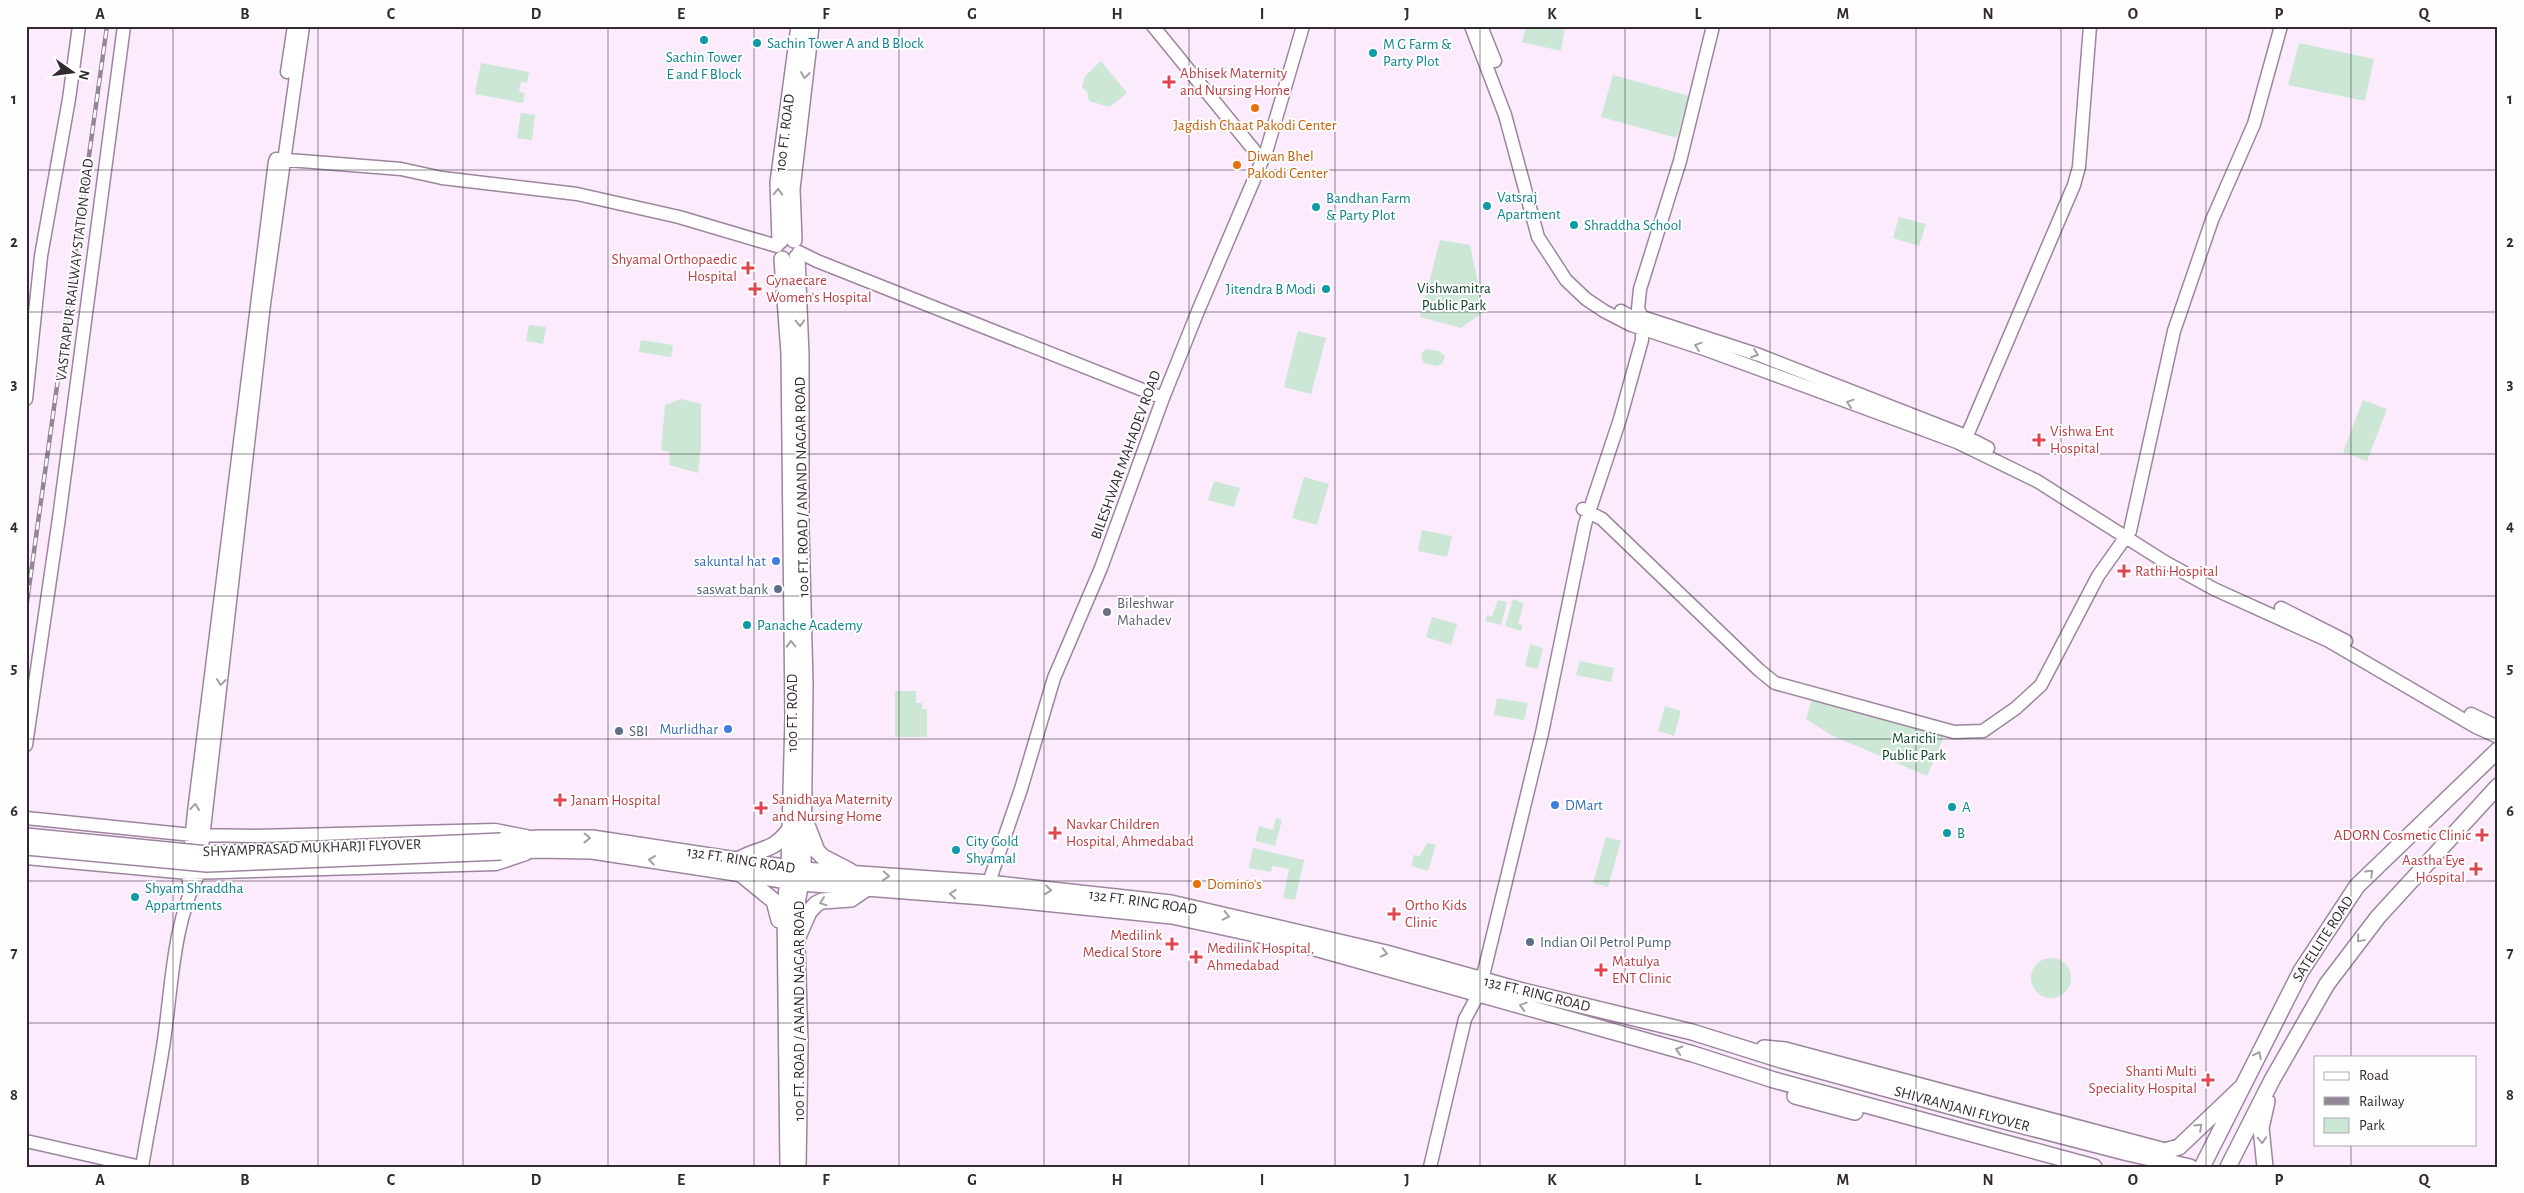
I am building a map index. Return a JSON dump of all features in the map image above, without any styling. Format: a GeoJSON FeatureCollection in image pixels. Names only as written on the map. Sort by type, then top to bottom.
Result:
{"type":"FeatureCollection","features":[{"type":"Feature","properties":{"kind":"main road","name":"100 FT. ROAD"},"geometry":{"type":"LineString","coordinates":[[795,875],[790,829],[793,718],[788,249],[778,183],[800,26]]}},
{"type":"Feature","properties":{"kind":"main road","name":"100 FT. ROAD / ANAND NAGAR ROAD"},"geometry":{"type":"LineString","coordinates":[[798,1167],[800,1043],[791,935],[796,909],[795,875],[804,820],[806,684],[800,528],[801,356],[788,249],[792,189],[811,26]]}},
{"type":"Feature","properties":{"kind":"main road","name":"SATELLITE ROAD"},"geometry":{"type":"LineString","coordinates":[[2199,1165],[2243,1086],[2301,971],[2357,886],[2498,750]]}},
{"type":"Feature","properties":{"kind":"main road","name":"SATELLITE ROAD"},"geometry":{"type":"LineString","coordinates":[[2228,1167],[2272,1080],[2327,984],[2352,949],[2498,786]]}},
{"type":"Feature","properties":{"kind":"main road"},"geometry":{"type":"LineString","coordinates":[[804,820],[812,833],[817,852],[822,857],[858,874]]}},
{"type":"Feature","properties":{"kind":"main road"},"geometry":{"type":"LineString","coordinates":[[790,829],[773,847],[752,851],[739,867],[774,900],[777,918],[791,935]]}},
{"type":"Feature","properties":{"kind":"main road","name":"SHYAMPRASAD MUKHARJI FLYOVER"},"geometry":{"type":"LineString","coordinates":[[26,836],[208,854],[501,847]]}},
{"type":"Feature","properties":{"kind":"main road","name":"132 FT. RING ROAD"},"geometry":{"type":"LineString","coordinates":[[538,844],[611,840],[739,867],[867,888],[986,890]]}},
{"type":"Feature","properties":{"kind":"main road","name":"SHYAMPRASAD MUKHARJI FLYOVER"},"geometry":{"type":"LineString","coordinates":[[26,847],[207,864],[538,844]]}},
{"type":"Feature","properties":{"kind":"main road","name":"132 FT. RING ROAD"},"geometry":{"type":"LineString","coordinates":[[795,875],[858,874],[1172,916],[1297,942],[1735,1045]]}},
{"type":"Feature","properties":{"kind":"main road"},"geometry":{"type":"LineString","coordinates":[[788,1167],[791,935],[816,904],[822,901],[851,900],[867,888]]}},
{"type":"Feature","properties":{"kind":"main road","name":"132 FT. RING ROAD"},"geometry":{"type":"LineString","coordinates":[[1477,985],[1726,1064]]}},
{"type":"Feature","properties":{"kind":"main road"},"geometry":{"type":"LineString","coordinates":[[1735,1045],[1785,1050],[2165,1151],[2199,1165],[2222,1167]]}},
{"type":"Feature","properties":{"kind":"main road","name":"SHIVRANJANI FLYOVER"},"geometry":{"type":"LineString","coordinates":[[1735,1045],[1780,1060],[2128,1153],[2199,1165]]}},
{"type":"Feature","properties":{"kind":"main road"},"geometry":{"type":"LineString","coordinates":[[1726,1064],[1765,1086],[1818,1103],[2065,1167]]}},
{"type":"Feature","properties":{"kind":"main road","name":"SHIVRANJANI FLYOVER"},"geometry":{"type":"LineString","coordinates":[[1726,1064],[1774,1080],[2094,1167]]}},
{"type":"Feature","properties":{"kind":"main road"},"geometry":{"type":"LineString","coordinates":[[2265,1167],[2261,1128],[2272,1080]]}},
{"type":"Feature","properties":{"kind":"main road"},"geometry":{"type":"LineString","coordinates":[[2165,1151],[2179,1147],[2243,1086]]}},
{"type":"Feature","properties":{"kind":"street"},"geometry":{"type":"LineString","coordinates":[[26,398],[41,256],[69,99],[78,26]]}},
{"type":"Feature","properties":{"kind":"street","name":"VASTRAPUR RAILWAY STATION ROAD"},"geometry":{"type":"LineString","coordinates":[[26,745],[60,518],[124,26]]}},
{"type":"Feature","properties":{"kind":"street"},"geometry":{"type":"LineString","coordinates":[[26,1141],[141,1167],[164,1040],[175,954],[193,873],[294,26]]}},
{"type":"Feature","properties":{"kind":"street"},"geometry":{"type":"LineString","coordinates":[[279,159],[303,26]]}},
{"type":"Feature","properties":{"kind":"street"},"geometry":{"type":"LineString","coordinates":[[1153,26],[1262,160]]}},
{"type":"Feature","properties":{"kind":"street","name":"BILESHWAR MAHADEV ROAD"},"geometry":{"type":"LineString","coordinates":[[986,890],[1054,678],[1101,568],[1163,398],[1262,160],[1304,26]]}},
{"type":"Feature","properties":{"kind":"street"},"geometry":{"type":"LineString","coordinates":[[1471,26],[1505,115],[1538,237],[1566,280],[1586,299],[1637,322],[1964,441],[2041,473],[2127,533],[2164,562],[2214,589],[2329,641],[2476,727],[2498,737]]}},
{"type":"Feature","properties":{"kind":"street"},"geometry":{"type":"LineString","coordinates":[[1481,26],[1513,112],[1546,234],[1573,274],[1591,292],[1637,322]]}},
{"type":"Feature","properties":{"kind":"street"},"geometry":{"type":"LineString","coordinates":[[1430,1167],[1466,1019],[1477,985],[1586,510],[1636,364],[1642,340],[1632,298],[1675,159],[1708,26]]}},
{"type":"Feature","properties":{"kind":"street"},"geometry":{"type":"LineString","coordinates":[[1637,322],[1640,289],[1680,160],[1713,26]]}},
{"type":"Feature","properties":{"kind":"street"},"geometry":{"type":"LineString","coordinates":[[1964,441],[2080,167],[2090,26]]}},
{"type":"Feature","properties":{"kind":"street"},"geometry":{"type":"LineString","coordinates":[[1586,510],[1602,519],[1759,670],[1775,683],[1954,732],[1983,731],[2016,708],[2041,685],[2098,576],[2127,533],[2174,331],[2212,220],[2254,124],[2279,27]]}},
{"type":"Feature","properties":{"kind":"street"},"geometry":{"type":"LineString","coordinates":[[279,159],[401,169],[442,178],[577,194],[679,216],[788,249],[1163,398]]}},
{"type":"Feature","properties":{"kind":"street"},"geometry":{"type":"LineString","coordinates":[[2127,533],[2218,581],[2333,633],[2480,720],[2498,727]]}},
{"type":"Feature","properties":{"kind":"street"},"geometry":{"type":"LineString","coordinates":[[26,818],[197,835],[257,836],[495,830],[538,844]]}},
{"type":"Feature","properties":{"kind":"street"},"geometry":{"type":"LineString","coordinates":[[26,858],[193,873],[496,864],[538,844]]}},
{"type":"Feature","properties":{"kind":"street"},"geometry":{"type":"LineString","coordinates":[[1423,1167],[1459,1016],[1477,985]]}},
{"type":"Feature","properties":{"kind":"green space"},"geometry":{"type":"Polygon","coordinates":[[[1526,26],[1565,26],[1561,51],[1522,42],[1526,26]]]}},
{"type":"Feature","properties":{"kind":"green space"},"geometry":{"type":"Polygon","coordinates":[[[2299,43],[2374,59],[2365,101],[2288,85],[2299,43]]]}},
{"type":"Feature","properties":{"kind":"green space"},"geometry":{"type":"Polygon","coordinates":[[[1101,61],[1127,93],[1110,107],[1089,101],[1087,92],[1082,87],[1085,76],[1101,61]]]}},
{"type":"Feature","properties":{"kind":"green space"},"geometry":{"type":"Polygon","coordinates":[[[481,63],[529,72],[527,83],[521,82],[519,92],[525,93],[523,103],[475,94],[481,63]]]}},
{"type":"Feature","properties":{"kind":"green space"},"geometry":{"type":"Polygon","coordinates":[[[1613,75],[1689,96],[1677,138],[1601,117],[1613,75]]]}},
{"type":"Feature","properties":{"kind":"green space"},"geometry":{"type":"Polygon","coordinates":[[[521,113],[535,115],[532,140],[517,138],[521,113]]]}},
{"type":"Feature","properties":{"kind":"green space"},"geometry":{"type":"Polygon","coordinates":[[[1899,217],[1926,224],[1919,246],[1893,238],[1899,217]]]}},
{"type":"Feature","properties":{"kind":"green space","name":"Vishwamitra Public Park"},"geometry":{"type":"Polygon","coordinates":[[[1440,240],[1470,245],[1484,312],[1461,328],[1420,317],[1440,240]]]}},
{"type":"Feature","properties":{"kind":"green space"},"geometry":{"type":"Polygon","coordinates":[[[529,325],[546,327],[543,344],[526,341],[529,325]]]}},
{"type":"Feature","properties":{"kind":"green space"},"geometry":{"type":"Polygon","coordinates":[[[1298,331],[1326,338],[1311,394],[1284,387],[1298,331]]]}},
{"type":"Feature","properties":{"kind":"green space"},"geometry":{"type":"Polygon","coordinates":[[[641,340],[673,345],[671,357],[639,352],[641,340]]]}},
{"type":"Feature","properties":{"kind":"green space"},"geometry":{"type":"Polygon","coordinates":[[[1426,349],[1439,351],[1445,356],[1442,364],[1436,366],[1423,363],[1421,354],[1426,349]]]}},
{"type":"Feature","properties":{"kind":"green space"},"geometry":{"type":"Polygon","coordinates":[[[681,399],[701,404],[701,448],[698,473],[669,465],[670,452],[661,450],[665,405],[681,399]]]}},
{"type":"Feature","properties":{"kind":"green space"},"geometry":{"type":"Polygon","coordinates":[[[2363,400],[2387,409],[2367,461],[2343,452],[2363,400]]]}},
{"type":"Feature","properties":{"kind":"green space"},"geometry":{"type":"Polygon","coordinates":[[[1304,477],[1329,484],[1317,525],[1292,518],[1304,477]]]}},
{"type":"Feature","properties":{"kind":"green space"},"geometry":{"type":"Polygon","coordinates":[[[1214,481],[1240,488],[1234,507],[1208,500],[1214,481]]]}},
{"type":"Feature","properties":{"kind":"green space"},"geometry":{"type":"Polygon","coordinates":[[[1422,530],[1452,536],[1447,557],[1418,551],[1422,530]]]}},
{"type":"Feature","properties":{"kind":"green space"},"geometry":{"type":"Polygon","coordinates":[[[1513,599],[1524,603],[1518,624],[1523,625],[1521,631],[1505,626],[1513,599]]]}},
{"type":"Feature","properties":{"kind":"green space"},"geometry":{"type":"Polygon","coordinates":[[[1498,600],[1507,602],[1501,625],[1485,621],[1487,615],[1492,616],[1498,600]]]}},
{"type":"Feature","properties":{"kind":"green space"},"geometry":{"type":"Polygon","coordinates":[[[1432,617],[1457,624],[1451,645],[1426,637],[1432,617]]]}},
{"type":"Feature","properties":{"kind":"green space"},"geometry":{"type":"Polygon","coordinates":[[[1530,644],[1543,648],[1538,669],[1525,666],[1530,644]]]}},
{"type":"Feature","properties":{"kind":"green space"},"geometry":{"type":"Polygon","coordinates":[[[1580,661],[1614,668],[1611,682],[1576,675],[1580,661]]]}},
{"type":"Feature","properties":{"kind":"green space"},"geometry":{"type":"Polygon","coordinates":[[[895,691],[916,691],[916,703],[922,703],[922,709],[927,709],[927,737],[895,737],[895,691]]]}},
{"type":"Feature","properties":{"kind":"green space"},"geometry":{"type":"Polygon","coordinates":[[[1497,698],[1528,703],[1524,720],[1494,715],[1497,698]]]}},
{"type":"Feature","properties":{"kind":"green space","name":"Marichi Public Park"},"geometry":{"type":"Polygon","coordinates":[[[1812,698],[1946,732],[1927,776],[1831,735],[1806,719],[1812,698]]]}},
{"type":"Feature","properties":{"kind":"green space"},"geometry":{"type":"Polygon","coordinates":[[[1665,706],[1681,711],[1674,736],[1658,731],[1665,706]]]}},
{"type":"Feature","properties":{"kind":"green space"},"geometry":{"type":"Polygon","coordinates":[[[1276,818],[1282,820],[1275,846],[1255,841],[1259,826],[1273,830],[1276,818]]]}},
{"type":"Feature","properties":{"kind":"green space"},"geometry":{"type":"Polygon","coordinates":[[[1606,837],[1621,841],[1608,887],[1593,883],[1606,837]]]}},
{"type":"Feature","properties":{"kind":"green space"},"geometry":{"type":"Polygon","coordinates":[[[1427,843],[1436,845],[1428,871],[1411,866],[1414,855],[1420,856],[1427,843]]]}},
{"type":"Feature","properties":{"kind":"green space"},"geometry":{"type":"Polygon","coordinates":[[[1253,848],[1304,860],[1295,900],[1283,898],[1289,869],[1272,866],[1271,872],[1249,868],[1253,848]]]}},
{"type":"Feature","properties":{"kind":"green space"},"geometry":{"type":"Polygon","coordinates":[[[2051,958],[2065,964],[2071,978],[2065,992],[2051,998],[2037,992],[2031,978],[2037,964],[2051,958]]]}},
{"type":"Feature","properties":{"kind":"railway"},"geometry":{"type":"LineString","coordinates":[[26,609],[107,26]]}},
{"type":"Feature","properties":{"kind":"place","name":"Sachin Tower E and F Block"},"geometry":{"type":"Point","coordinates":[704,40]}},
{"type":"Feature","properties":{"kind":"place","name":"Sachin Tower A and B Block"},"geometry":{"type":"Point","coordinates":[757,43]}},
{"type":"Feature","properties":{"kind":"place","name":"M G Farm & Party Plot"},"geometry":{"type":"Point","coordinates":[1373,53]}},
{"type":"Feature","properties":{"kind":"place","name":"Abhisek Maternity and Nursing Home"},"geometry":{"type":"Point","coordinates":[1169,82]}},
{"type":"Feature","properties":{"kind":"place","name":"Jagdish Chaat Pakodi Center"},"geometry":{"type":"Point","coordinates":[1255,108]}},
{"type":"Feature","properties":{"kind":"place","name":"Diwan Bhel Pakodi Center"},"geometry":{"type":"Point","coordinates":[1237,165]}},
{"type":"Feature","properties":{"kind":"place","name":"Vatsraj Apartment"},"geometry":{"type":"Point","coordinates":[1487,206]}},
{"type":"Feature","properties":{"kind":"place","name":"Bandhan Farm & Party Plot"},"geometry":{"type":"Point","coordinates":[1316,207]}},
{"type":"Feature","properties":{"kind":"place","name":"Shraddha School"},"geometry":{"type":"Point","coordinates":[1574,225]}},
{"type":"Feature","properties":{"kind":"place","name":"Shyamal Orthopaedic Hospital"},"geometry":{"type":"Point","coordinates":[748,268]}},
{"type":"Feature","properties":{"kind":"place","name":"Gynaecare Women's Hospital"},"geometry":{"type":"Point","coordinates":[755,289]}},
{"type":"Feature","properties":{"kind":"place","name":"Jitendra B Modi"},"geometry":{"type":"Point","coordinates":[1326,289]}},
{"type":"Feature","properties":{"kind":"place","name":"Vishwa Ent Hospital"},"geometry":{"type":"Point","coordinates":[2039,440]}},
{"type":"Feature","properties":{"kind":"place","name":"sakuntal hat"},"geometry":{"type":"Point","coordinates":[776,561]}},
{"type":"Feature","properties":{"kind":"place","name":"Rathi Hospital"},"geometry":{"type":"Point","coordinates":[2124,571]}},
{"type":"Feature","properties":{"kind":"place","name":"saswat bank"},"geometry":{"type":"Point","coordinates":[778,589]}},
{"type":"Feature","properties":{"kind":"place","name":"Bileshwar Mahadev"},"geometry":{"type":"Point","coordinates":[1107,612]}},
{"type":"Feature","properties":{"kind":"place","name":"Panache Academy"},"geometry":{"type":"Point","coordinates":[747,625]}},
{"type":"Feature","properties":{"kind":"place","name":"Murlidhar"},"geometry":{"type":"Point","coordinates":[728,729]}},
{"type":"Feature","properties":{"kind":"place","name":"SBI"},"geometry":{"type":"Point","coordinates":[619,731]}},
{"type":"Feature","properties":{"kind":"place","name":"Janam Hospital"},"geometry":{"type":"Point","coordinates":[560,800]}},
{"type":"Feature","properties":{"kind":"place","name":"DMart"},"geometry":{"type":"Point","coordinates":[1555,805]}},
{"type":"Feature","properties":{"kind":"place","name":"A"},"geometry":{"type":"Point","coordinates":[1952,807]}},
{"type":"Feature","properties":{"kind":"place","name":"Sanidhaya Maternity and Nursing Home"},"geometry":{"type":"Point","coordinates":[761,808]}},
{"type":"Feature","properties":{"kind":"place","name":"Navkar Children Hospital, Ahmedabad"},"geometry":{"type":"Point","coordinates":[1055,833]}},
{"type":"Feature","properties":{"kind":"place","name":"B"},"geometry":{"type":"Point","coordinates":[1947,833]}},
{"type":"Feature","properties":{"kind":"place","name":"ADORN Cosmetic Clinic"},"geometry":{"type":"Point","coordinates":[2482,835]}},
{"type":"Feature","properties":{"kind":"place","name":"City Gold Shyamal"},"geometry":{"type":"Point","coordinates":[956,850]}},
{"type":"Feature","properties":{"kind":"place","name":"Aastha Eye Hospital"},"geometry":{"type":"Point","coordinates":[2476,869]}},
{"type":"Feature","properties":{"kind":"place","name":"Domino's"},"geometry":{"type":"Point","coordinates":[1197,884]}},
{"type":"Feature","properties":{"kind":"place","name":"Shyam Shraddha Appartments"},"geometry":{"type":"Point","coordinates":[135,897]}},
{"type":"Feature","properties":{"kind":"place","name":"Ortho Kids Clinic"},"geometry":{"type":"Point","coordinates":[1394,914]}},
{"type":"Feature","properties":{"kind":"place","name":"Indian Oil Petrol Pump"},"geometry":{"type":"Point","coordinates":[1530,942]}},
{"type":"Feature","properties":{"kind":"place","name":"Medilink Medical Store"},"geometry":{"type":"Point","coordinates":[1172,944]}},
{"type":"Feature","properties":{"kind":"place","name":"Medilink Hospital, Ahmedabad"},"geometry":{"type":"Point","coordinates":[1196,957]}},
{"type":"Feature","properties":{"kind":"place","name":"Matulya ENT Clinic"},"geometry":{"type":"Point","coordinates":[1601,970]}},
{"type":"Feature","properties":{"kind":"place","name":"Shanti Multi Speciality Hospital"},"geometry":{"type":"Point","coordinates":[2208,1080]}}]}
